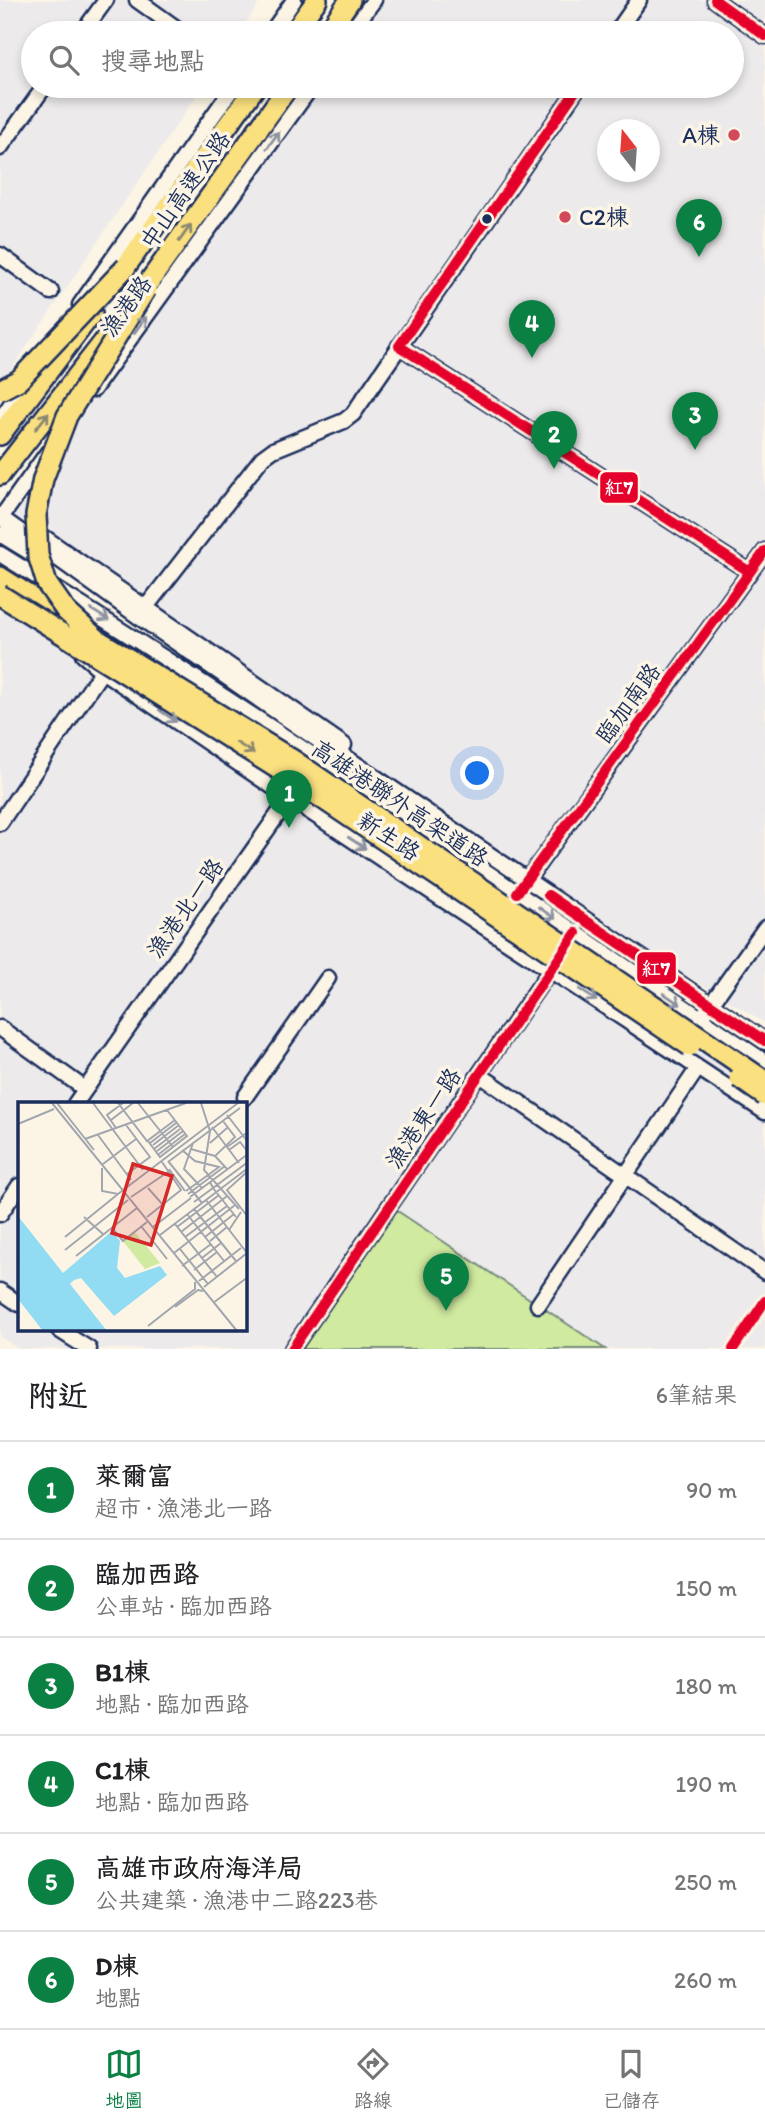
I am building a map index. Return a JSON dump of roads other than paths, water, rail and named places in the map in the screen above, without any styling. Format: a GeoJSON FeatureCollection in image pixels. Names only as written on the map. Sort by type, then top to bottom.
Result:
{"type":"FeatureCollection","features":[{"type":"Feature","properties":{"kind":"highway"},"geometry":{"type":"LineString","coordinates":[[302,21],[317,0]]}},
{"type":"Feature","properties":{"kind":"highway"},"geometry":{"type":"LineString","coordinates":[[335,21],[350,0]]}},
{"type":"Feature","properties":{"kind":"highway","name":"中山高速公路"},"geometry":{"type":"LineString","coordinates":[[126,267],[247,98]]}},
{"type":"Feature","properties":{"kind":"highway","name":"中山高速公路"},"geometry":{"type":"LineString","coordinates":[[146,289],[281,98]]}},
{"type":"Feature","properties":{"kind":"highway"},"geometry":{"type":"LineString","coordinates":[[0,390],[19,380],[126,267]]}},
{"type":"Feature","properties":{"kind":"highway"},"geometry":{"type":"LineString","coordinates":[[0,435],[126,267]]}},
{"type":"Feature","properties":{"kind":"highway"},"geometry":{"type":"LineString","coordinates":[[0,475],[146,289]]}},
{"type":"Feature","properties":{"kind":"highway"},"geometry":{"type":"LineString","coordinates":[[98,640],[66,611],[47,584],[38,555],[36,515],[43,479],[67,416],[146,289]]}},
{"type":"Feature","properties":{"kind":"highway","name":"高雄港聯外高架道路"},"geometry":{"type":"LineString","coordinates":[[0,577],[293,760],[765,1080]]}},
{"type":"Feature","properties":{"kind":"highway","name":"高雄港聯外高架道路"},"geometry":{"type":"LineString","coordinates":[[0,595],[283,772],[765,1096]]}},
{"type":"Feature","properties":{"kind":"street"},"geometry":{"type":"LineString","coordinates":[[91,21],[106,0]]}},
{"type":"Feature","properties":{"kind":"street"},"geometry":{"type":"LineString","coordinates":[[137,0],[166,21]]}},
{"type":"Feature","properties":{"kind":"street"},"geometry":{"type":"LineString","coordinates":[[279,21],[294,0]]}},
{"type":"Feature","properties":{"kind":"street"},"geometry":{"type":"LineString","coordinates":[[359,21],[374,0]]}},
{"type":"Feature","properties":{"kind":"street"},"geometry":{"type":"LineString","coordinates":[[624,21],[639,0]]}},
{"type":"Feature","properties":{"kind":"street"},"geometry":{"type":"LineString","coordinates":[[715,0],[765,36]]}},
{"type":"Feature","properties":{"kind":"street"},"geometry":{"type":"LineString","coordinates":[[0,148],[36,98]]}},
{"type":"Feature","properties":{"kind":"street","name":"漁港路"},"geometry":{"type":"LineString","coordinates":[[0,420],[226,98]]}},
{"type":"Feature","properties":{"kind":"street","name":"漁港路"},"geometry":{"type":"LineString","coordinates":[[1,514],[303,98]]}},
{"type":"Feature","properties":{"kind":"street"},"geometry":{"type":"LineString","coordinates":[[142,612],[262,458],[273,450],[344,421],[353,414],[571,98]]}},
{"type":"Feature","properties":{"kind":"street"},"geometry":{"type":"LineString","coordinates":[[0,255],[51,292]]}},
{"type":"Feature","properties":{"kind":"street"},"geometry":{"type":"LineString","coordinates":[[399,346],[750,572]]}},
{"type":"Feature","properties":{"kind":"street","name":"新生路"},"geometry":{"type":"LineString","coordinates":[[1,514],[328,741],[328,745],[713,1000],[765,1031]]}},
{"type":"Feature","properties":{"kind":"street","name":"新生路"},"geometry":{"type":"LineString","coordinates":[[0,534],[142,612]]}},
{"type":"Feature","properties":{"kind":"street","name":"臨加南路"},"geometry":{"type":"LineString","coordinates":[[529,876],[765,551]]}},
{"type":"Feature","properties":{"kind":"street","name":"新生路"},"geometry":{"type":"LineString","coordinates":[[0,554],[129,634],[316,758],[765,1062]]}},
{"type":"Feature","properties":{"kind":"street","name":"新生路"},"geometry":{"type":"LineString","coordinates":[[0,582],[102,671],[289,798],[765,1112]]}},
{"type":"Feature","properties":{"kind":"street"},"geometry":{"type":"LineString","coordinates":[[0,822],[102,671]]}},
{"type":"Feature","properties":{"kind":"street","name":"漁港北一路"},"geometry":{"type":"LineString","coordinates":[[76,1102],[328,741]]}},
{"type":"Feature","properties":{"kind":"street","name":"漁港東一路"},"geometry":{"type":"LineString","coordinates":[[292,1349],[587,915]]}},
{"type":"Feature","properties":{"kind":"street"},"geometry":{"type":"LineString","coordinates":[[701,1018],[765,928]]}},
{"type":"Feature","properties":{"kind":"street"},"geometry":{"type":"LineString","coordinates":[[245,1097],[328,978]]}},
{"type":"Feature","properties":{"kind":"street","name":"新生路"},"geometry":{"type":"LineString","coordinates":[[713,1000],[765,1041]]}},
{"type":"Feature","properties":{"kind":"street"},"geometry":{"type":"LineString","coordinates":[[0,1028],[85,1089]]}},
{"type":"Feature","properties":{"kind":"street"},"geometry":{"type":"LineString","coordinates":[[538,1305],[698,1068]]}},
{"type":"Feature","properties":{"kind":"street"},"geometry":{"type":"LineString","coordinates":[[480,1075],[765,1272]]}},
{"type":"Feature","properties":{"kind":"street"},"geometry":{"type":"LineString","coordinates":[[0,1214],[18,1187]]}},
{"type":"Feature","properties":{"kind":"street"},"geometry":{"type":"LineString","coordinates":[[0,1292],[18,1303]]}},
{"type":"Feature","properties":{"kind":"street"},"geometry":{"type":"LineString","coordinates":[[62,1332],[89,1349]]}},
{"type":"Feature","properties":{"kind":"place","name":"A棟"},"geometry":{"type":"Point","coordinates":[734,135]}},
{"type":"Feature","properties":{"kind":"place","name":"C2棟"},"geometry":{"type":"Point","coordinates":[565,217]}},
{"type":"Feature","properties":{"kind":"place","name":"D棟"},"geometry":{"type":"Point","coordinates":[699,257]}},
{"type":"Feature","properties":{"kind":"place","name":"C1棟"},"geometry":{"type":"Point","coordinates":[532,358]}},
{"type":"Feature","properties":{"kind":"place","name":"B1棟"},"geometry":{"type":"Point","coordinates":[695,450]}},
{"type":"Feature","properties":{"kind":"place","name":"臨加西路"},"geometry":{"type":"Point","coordinates":[554,469]}},
{"type":"Feature","properties":{"kind":"place","name":"萊爾富"},"geometry":{"type":"Point","coordinates":[289,828]}},
{"type":"Feature","properties":{"kind":"place","name":"高雄市政府海洋局"},"geometry":{"type":"Point","coordinates":[446,1311]}}]}
